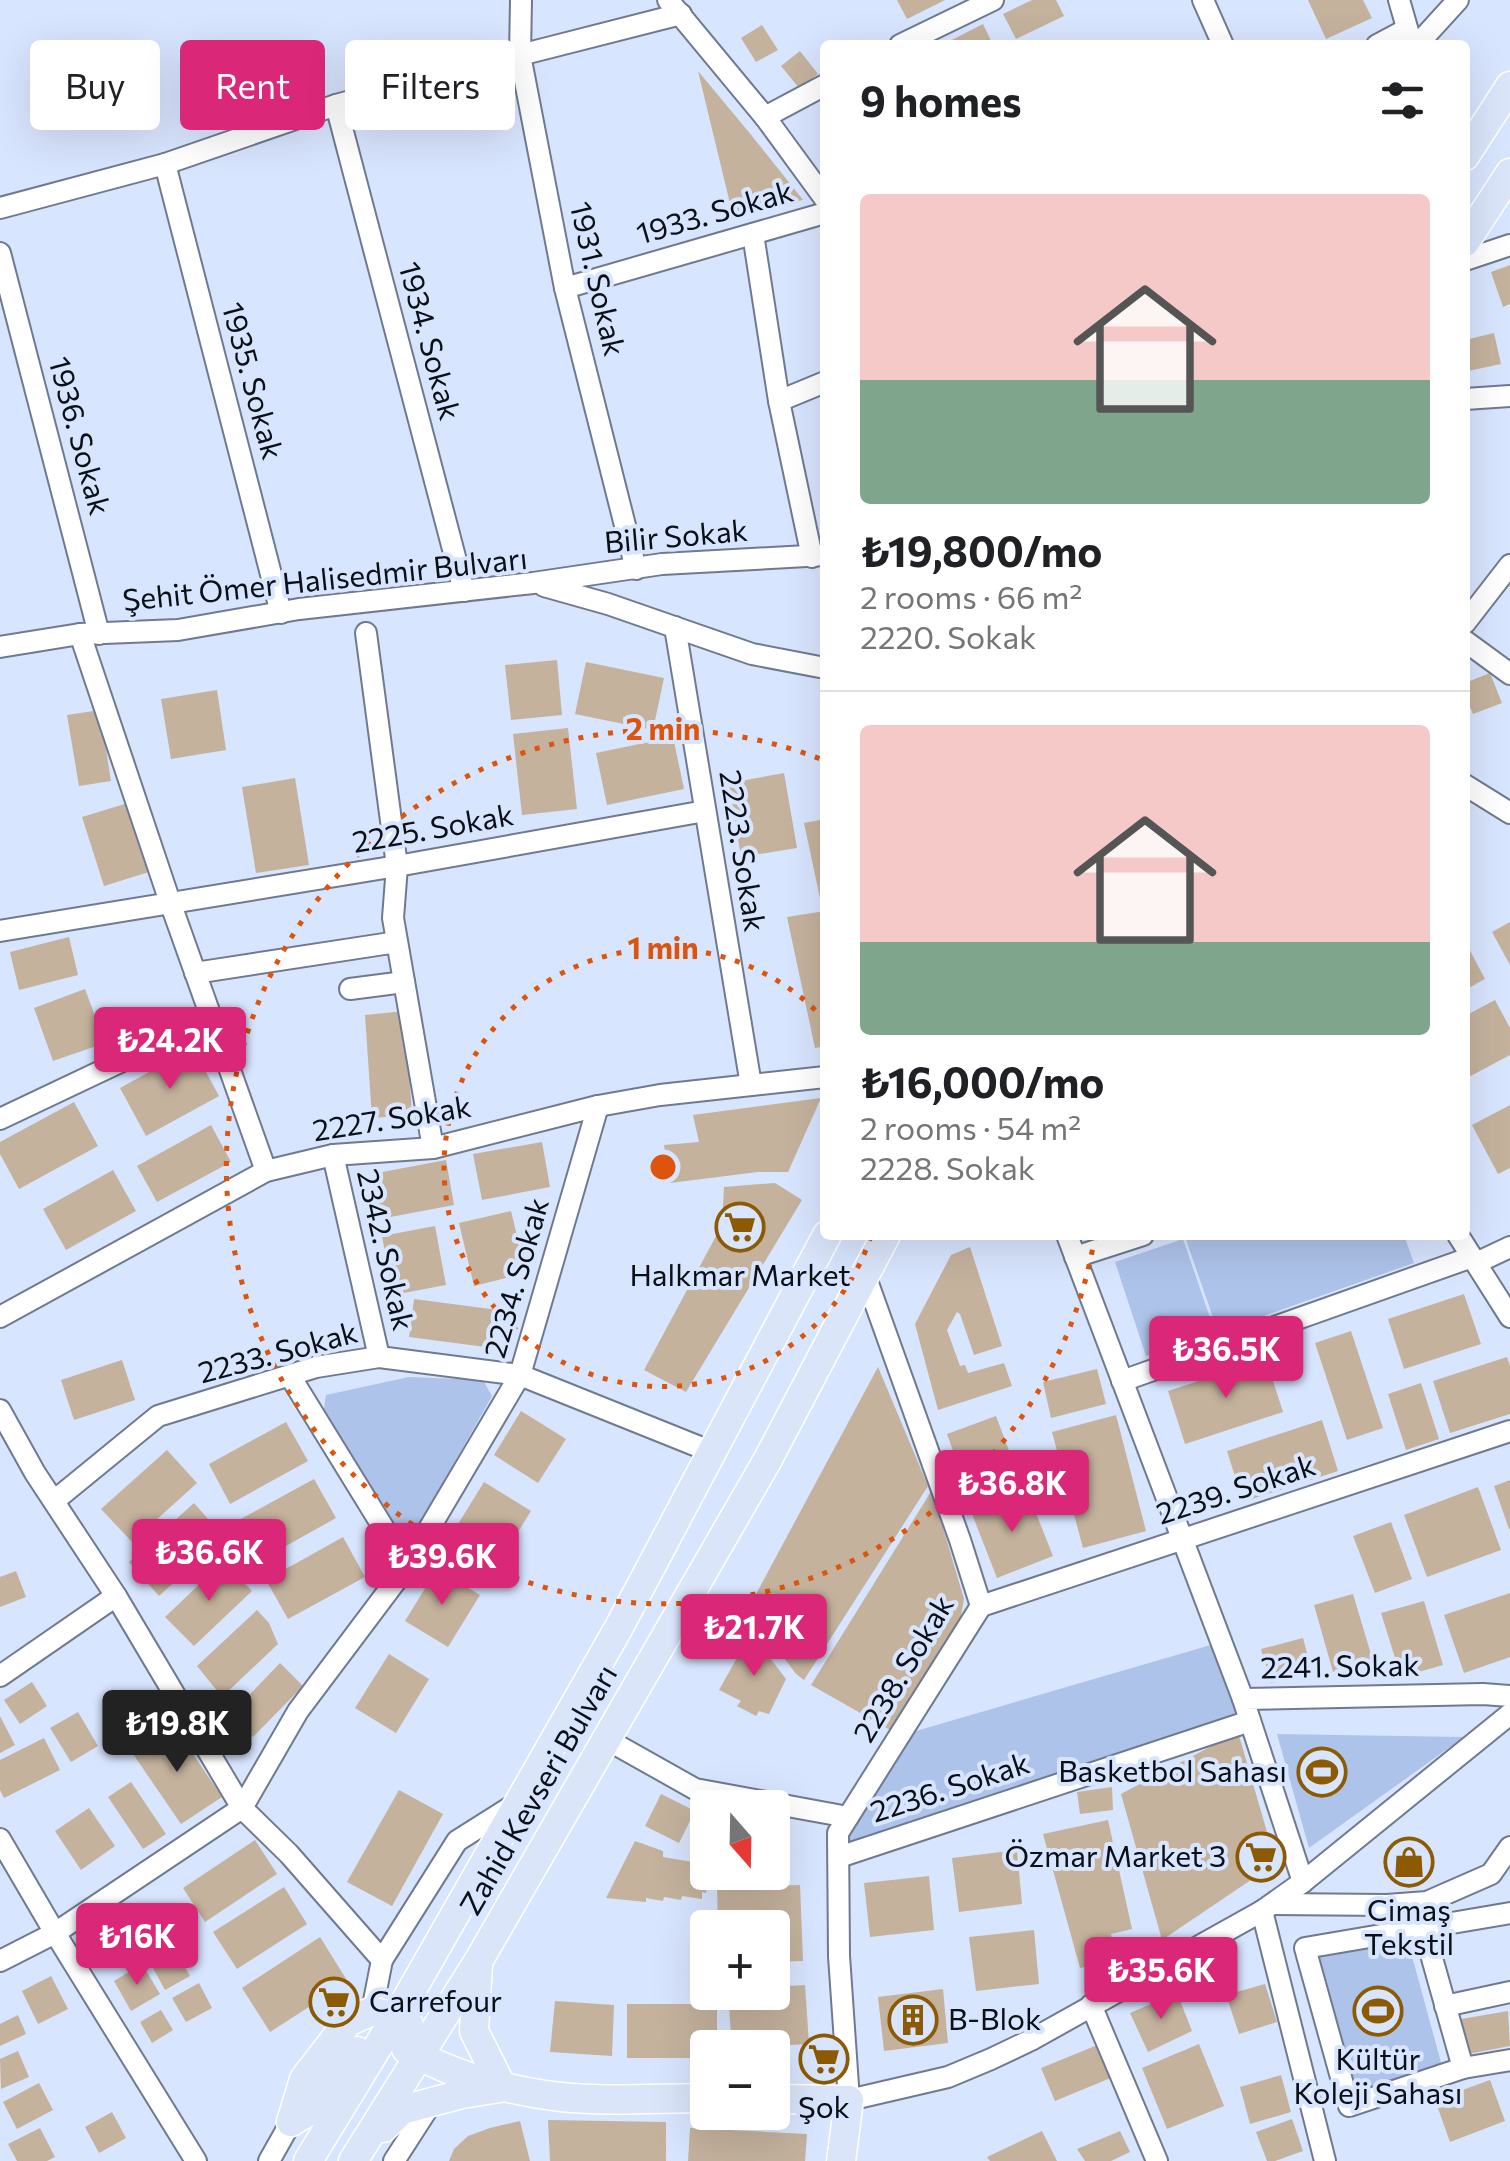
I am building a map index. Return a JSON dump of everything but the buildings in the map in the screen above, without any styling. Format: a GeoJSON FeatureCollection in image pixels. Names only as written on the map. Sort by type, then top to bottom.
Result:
{"type":"FeatureCollection","features":[{"type":"Feature","properties":{"kind":"main road"},"geometry":{"type":"LineString","coordinates":[[1470,148],[1510,86]]}},
{"type":"Feature","properties":{"kind":"main road"},"geometry":{"type":"LineString","coordinates":[[1470,234],[1510,172]]}},
{"type":"Feature","properties":{"kind":"main road","name":"Zahid Kevseri Bulvarı"},"geometry":{"type":"LineString","coordinates":[[308,2161],[384,2022],[519,1802],[618,1629],[824,1240]]}},
{"type":"Feature","properties":{"kind":"main road","name":"Zahid Kevseri Bulvarı"},"geometry":{"type":"LineString","coordinates":[[355,2158],[479,1960],[767,1460],[883,1240]]}},
{"type":"Feature","properties":{"kind":"main road"},"geometry":{"type":"LineString","coordinates":[[479,1960],[474,2031],[502,2087]]}},
{"type":"Feature","properties":{"kind":"main road"},"geometry":{"type":"LineString","coordinates":[[291,2122],[319,2104],[348,2060],[384,2022],[502,2087],[563,2097],[690,2098]]}},
{"type":"Feature","properties":{"kind":"main road"},"geometry":{"type":"LineString","coordinates":[[355,2158],[402,2110],[502,2087]]}},
{"type":"Feature","properties":{"kind":"main road"},"geometry":{"type":"LineString","coordinates":[[790,2099],[849,2100],[842,2161]]}},
{"type":"Feature","properties":{"kind":"street","name":"1931. Sokak"},"geometry":{"type":"LineString","coordinates":[[521,0],[520,54],[565,288],[636,568]]}},
{"type":"Feature","properties":{"kind":"street"},"geometry":{"type":"LineString","coordinates":[[910,40],[992,0]]}},
{"type":"Feature","properties":{"kind":"street"},"geometry":{"type":"LineString","coordinates":[[1203,0],[1221,40]]}},
{"type":"Feature","properties":{"kind":"street"},"geometry":{"type":"LineString","coordinates":[[1399,0],[1412,40],[1458,0]]}},
{"type":"Feature","properties":{"kind":"street"},"geometry":{"type":"LineString","coordinates":[[0,208],[165,164],[336,106],[675,7],[765,117],[820,193]]}},
{"type":"Feature","properties":{"kind":"street"},"geometry":{"type":"LineString","coordinates":[[765,117],[820,87]]}},
{"type":"Feature","properties":{"kind":"street","name":"1934. Sokak"},"geometry":{"type":"LineString","coordinates":[[336,106],[464,591]]}},
{"type":"Feature","properties":{"kind":"street","name":"1935. Sokak"},"geometry":{"type":"LineString","coordinates":[[165,164],[281,613]]}},
{"type":"Feature","properties":{"kind":"street","name":"1933. Sokak"},"geometry":{"type":"LineString","coordinates":[[565,288],[820,214]]}},
{"type":"Feature","properties":{"kind":"street"},"geometry":{"type":"LineString","coordinates":[[753,234],[780,401],[818,556]]}},
{"type":"Feature","properties":{"kind":"street"},"geometry":{"type":"LineString","coordinates":[[1470,258],[1510,245]]}},
{"type":"Feature","properties":{"kind":"street","name":"1936. Sokak"},"geometry":{"type":"LineString","coordinates":[[0,253],[89,634],[170,902],[266,1172]]}},
{"type":"Feature","properties":{"kind":"street"},"geometry":{"type":"LineString","coordinates":[[780,401],[820,384]]}},
{"type":"Feature","properties":{"kind":"street"},"geometry":{"type":"LineString","coordinates":[[1470,399],[1510,396]]}},
{"type":"Feature","properties":{"kind":"street","name":"Bilir Sokak"},"geometry":{"type":"LineString","coordinates":[[533,583],[662,564],[818,556]]}},
{"type":"Feature","properties":{"kind":"street"},"geometry":{"type":"LineString","coordinates":[[1470,617],[1510,565]]}},
{"type":"Feature","properties":{"kind":"street","name":"Şehit Ömer Halisedmir Bulvarı"},"geometry":{"type":"LineString","coordinates":[[0,647],[89,634],[178,630],[281,613],[533,583],[608,604],[752,654],[820,667]]}},
{"type":"Feature","properties":{"kind":"street","name":"2223. Sokak"},"geometry":{"type":"LineString","coordinates":[[675,627],[751,1085]]}},
{"type":"Feature","properties":{"kind":"street"},"geometry":{"type":"LineString","coordinates":[[366,633],[398,866],[393,918],[433,1148]]}},
{"type":"Feature","properties":{"kind":"street"},"geometry":{"type":"LineString","coordinates":[[1470,645],[1510,674]]}},
{"type":"Feature","properties":{"kind":"street"},"geometry":{"type":"LineString","coordinates":[[1470,788],[1510,813]]}},
{"type":"Feature","properties":{"kind":"street","name":"2225. Sokak"},"geometry":{"type":"LineString","coordinates":[[0,931],[706,811]]}},
{"type":"Feature","properties":{"kind":"street"},"geometry":{"type":"LineString","coordinates":[[195,974],[398,942]]}},
{"type":"Feature","properties":{"kind":"street"},"geometry":{"type":"LineString","coordinates":[[350,989],[404,982]]}},
{"type":"Feature","properties":{"kind":"street"},"geometry":{"type":"LineString","coordinates":[[0,1118],[211,1019]]}},
{"type":"Feature","properties":{"kind":"street","name":"2227. Sokak"},"geometry":{"type":"LineString","coordinates":[[0,1317],[266,1172],[334,1155],[433,1148],[598,1106],[660,1095],[820,1078]]}},
{"type":"Feature","properties":{"kind":"street","name":"2234. Sokak"},"geometry":{"type":"LineString","coordinates":[[242,1808],[298,1710],[407,1566],[520,1375],[598,1106]]}},
{"type":"Feature","properties":{"kind":"street","name":"2342. Sokak"},"geometry":{"type":"LineString","coordinates":[[334,1155],[378,1357]]}},
{"type":"Feature","properties":{"kind":"street"},"geometry":{"type":"LineString","coordinates":[[1069,1240],[1243,1699]]}},
{"type":"Feature","properties":{"kind":"street"},"geometry":{"type":"LineString","coordinates":[[1076,1257],[1127,1240]]}},
{"type":"Feature","properties":{"kind":"street"},"geometry":{"type":"LineString","coordinates":[[1461,1240],[1510,1317]]}},
{"type":"Feature","properties":{"kind":"street"},"geometry":{"type":"LineString","coordinates":[[1122,1381],[1510,1247]]}},
{"type":"Feature","properties":{"kind":"street","name":"2238. Sokak"},"geometry":{"type":"LineString","coordinates":[[849,2100],[839,1956],[838,1833],[980,1606],[865,1275]]}},
{"type":"Feature","properties":{"kind":"street","name":"2233. Sokak"},"geometry":{"type":"LineString","coordinates":[[54,1501],[158,1416],[316,1367],[378,1357],[520,1375],[712,1452]]}},
{"type":"Feature","properties":{"kind":"street"},"geometry":{"type":"LineString","coordinates":[[290,1376],[407,1566]]}},
{"type":"Feature","properties":{"kind":"street"},"geometry":{"type":"LineString","coordinates":[[0,1410],[242,1808],[289,1854],[382,1960]]}},
{"type":"Feature","properties":{"kind":"street","name":"2239. Sokak"},"geometry":{"type":"LineString","coordinates":[[980,1606],[1510,1430]]}},
{"type":"Feature","properties":{"kind":"street"},"geometry":{"type":"LineString","coordinates":[[0,1676],[116,1596]]}},
{"type":"Feature","properties":{"kind":"street","name":"2241. Sokak"},"geometry":{"type":"LineString","coordinates":[[1303,1882],[1243,1699],[1510,1696]]}},
{"type":"Feature","properties":{"kind":"street"},"geometry":{"type":"LineString","coordinates":[[849,2100],[948,2077],[1032,2040],[1268,1907],[1510,1714]]}},
{"type":"Feature","properties":{"kind":"street","name":"2236. Sokak"},"geometry":{"type":"LineString","coordinates":[[839,1857],[1250,1720]]}},
{"type":"Feature","properties":{"kind":"street"},"geometry":{"type":"LineString","coordinates":[[606,1739],[695,1789],[848,1818]]}},
{"type":"Feature","properties":{"kind":"street"},"geometry":{"type":"LineString","coordinates":[[384,2022],[382,1960],[456,1840],[519,1802]]}},
{"type":"Feature","properties":{"kind":"street"},"geometry":{"type":"LineString","coordinates":[[0,1961],[54,1933],[242,1808]]}},
{"type":"Feature","properties":{"kind":"street"},"geometry":{"type":"LineString","coordinates":[[0,1839],[196,2161]]}},
{"type":"Feature","properties":{"kind":"street"},"geometry":{"type":"LineString","coordinates":[[1268,1907],[1427,1902],[1491,1874],[1510,1847]]}},
{"type":"Feature","properties":{"kind":"street"},"geometry":{"type":"LineString","coordinates":[[1416,1903],[1462,2068]]}},
{"type":"Feature","properties":{"kind":"street"},"geometry":{"type":"LineString","coordinates":[[1268,1907],[1326,2161]]}},
{"type":"Feature","properties":{"kind":"street"},"geometry":{"type":"LineString","coordinates":[[1510,1913],[1306,1948],[1349,2106],[1462,2068],[1510,2060]]}},
{"type":"Feature","properties":{"kind":"street"},"geometry":{"type":"LineString","coordinates":[[1445,2006],[1510,1992]]}},
{"type":"Feature","properties":{"kind":"street"},"geometry":{"type":"LineString","coordinates":[[1091,2005],[1157,2161]]}},
{"type":"Feature","properties":{"kind":"street"},"geometry":{"type":"LineString","coordinates":[[394,2161],[432,2102]]}},
{"type":"Feature","properties":{"kind":"street"},"geometry":{"type":"LineString","coordinates":[[269,2161],[291,2122]]}},
{"type":"Feature","properties":{"kind":"shaded area"},"geometry":{"type":"Polygon","coordinates":[[[1183,1240],[1215,1332],[1146,1356],[1115,1262],[1183,1240]]]}},
{"type":"Feature","properties":{"kind":"shaded area"},"geometry":{"type":"Polygon","coordinates":[[[1186,1240],[1406,1240],[1414,1263],[1218,1332],[1186,1240]]]}},
{"type":"Feature","properties":{"kind":"shaded area"},"geometry":{"type":"Polygon","coordinates":[[[409,1377],[483,1380],[492,1396],[414,1534],[398,1538],[324,1409],[326,1395],[409,1377]]]}},
{"type":"Feature","properties":{"kind":"shaded area"},"geometry":{"type":"Polygon","coordinates":[[[1221,1642],[1250,1721],[839,1857],[838,1833],[899,1736],[1221,1642]]]}},
{"type":"Feature","properties":{"kind":"shaded area"},"geometry":{"type":"Polygon","coordinates":[[[1277,1734],[1464,1737],[1309,1848],[1277,1734]]]}},
{"type":"Feature","properties":{"kind":"shaded area","name":"Kültür Koleji Sahası"},"geometry":{"type":"Polygon","coordinates":[[[1407,1938],[1442,2066],[1352,2093],[1314,1956],[1407,1938]]]}},
{"type":"Feature","properties":{"kind":"place","name":"Halkmar Market"},"geometry":{"type":"Point","coordinates":[740,1227]}},
{"type":"Feature","properties":{"kind":"place","name":"Basketbol Sahası"},"geometry":{"type":"Point","coordinates":[1322,1772]}},
{"type":"Feature","properties":{"kind":"place","name":"Özmar Market 3"},"geometry":{"type":"Point","coordinates":[1261,1857]}},
{"type":"Feature","properties":{"kind":"place","name":"Cimaş Tekstil"},"geometry":{"type":"Point","coordinates":[1409,1862]}},
{"type":"Feature","properties":{"kind":"place","name":"Carrefour"},"geometry":{"type":"Point","coordinates":[334,2002]}},
{"type":"Feature","properties":{"kind":"place","name":"Kültür Koleji Sahası"},"geometry":{"type":"Point","coordinates":[1378,2011]}},
{"type":"Feature","properties":{"kind":"place","name":"B-Blok"},"geometry":{"type":"Point","coordinates":[913,2020]}},
{"type":"Feature","properties":{"kind":"place","name":"Şok"},"geometry":{"type":"Point","coordinates":[824,2059]}}]}
